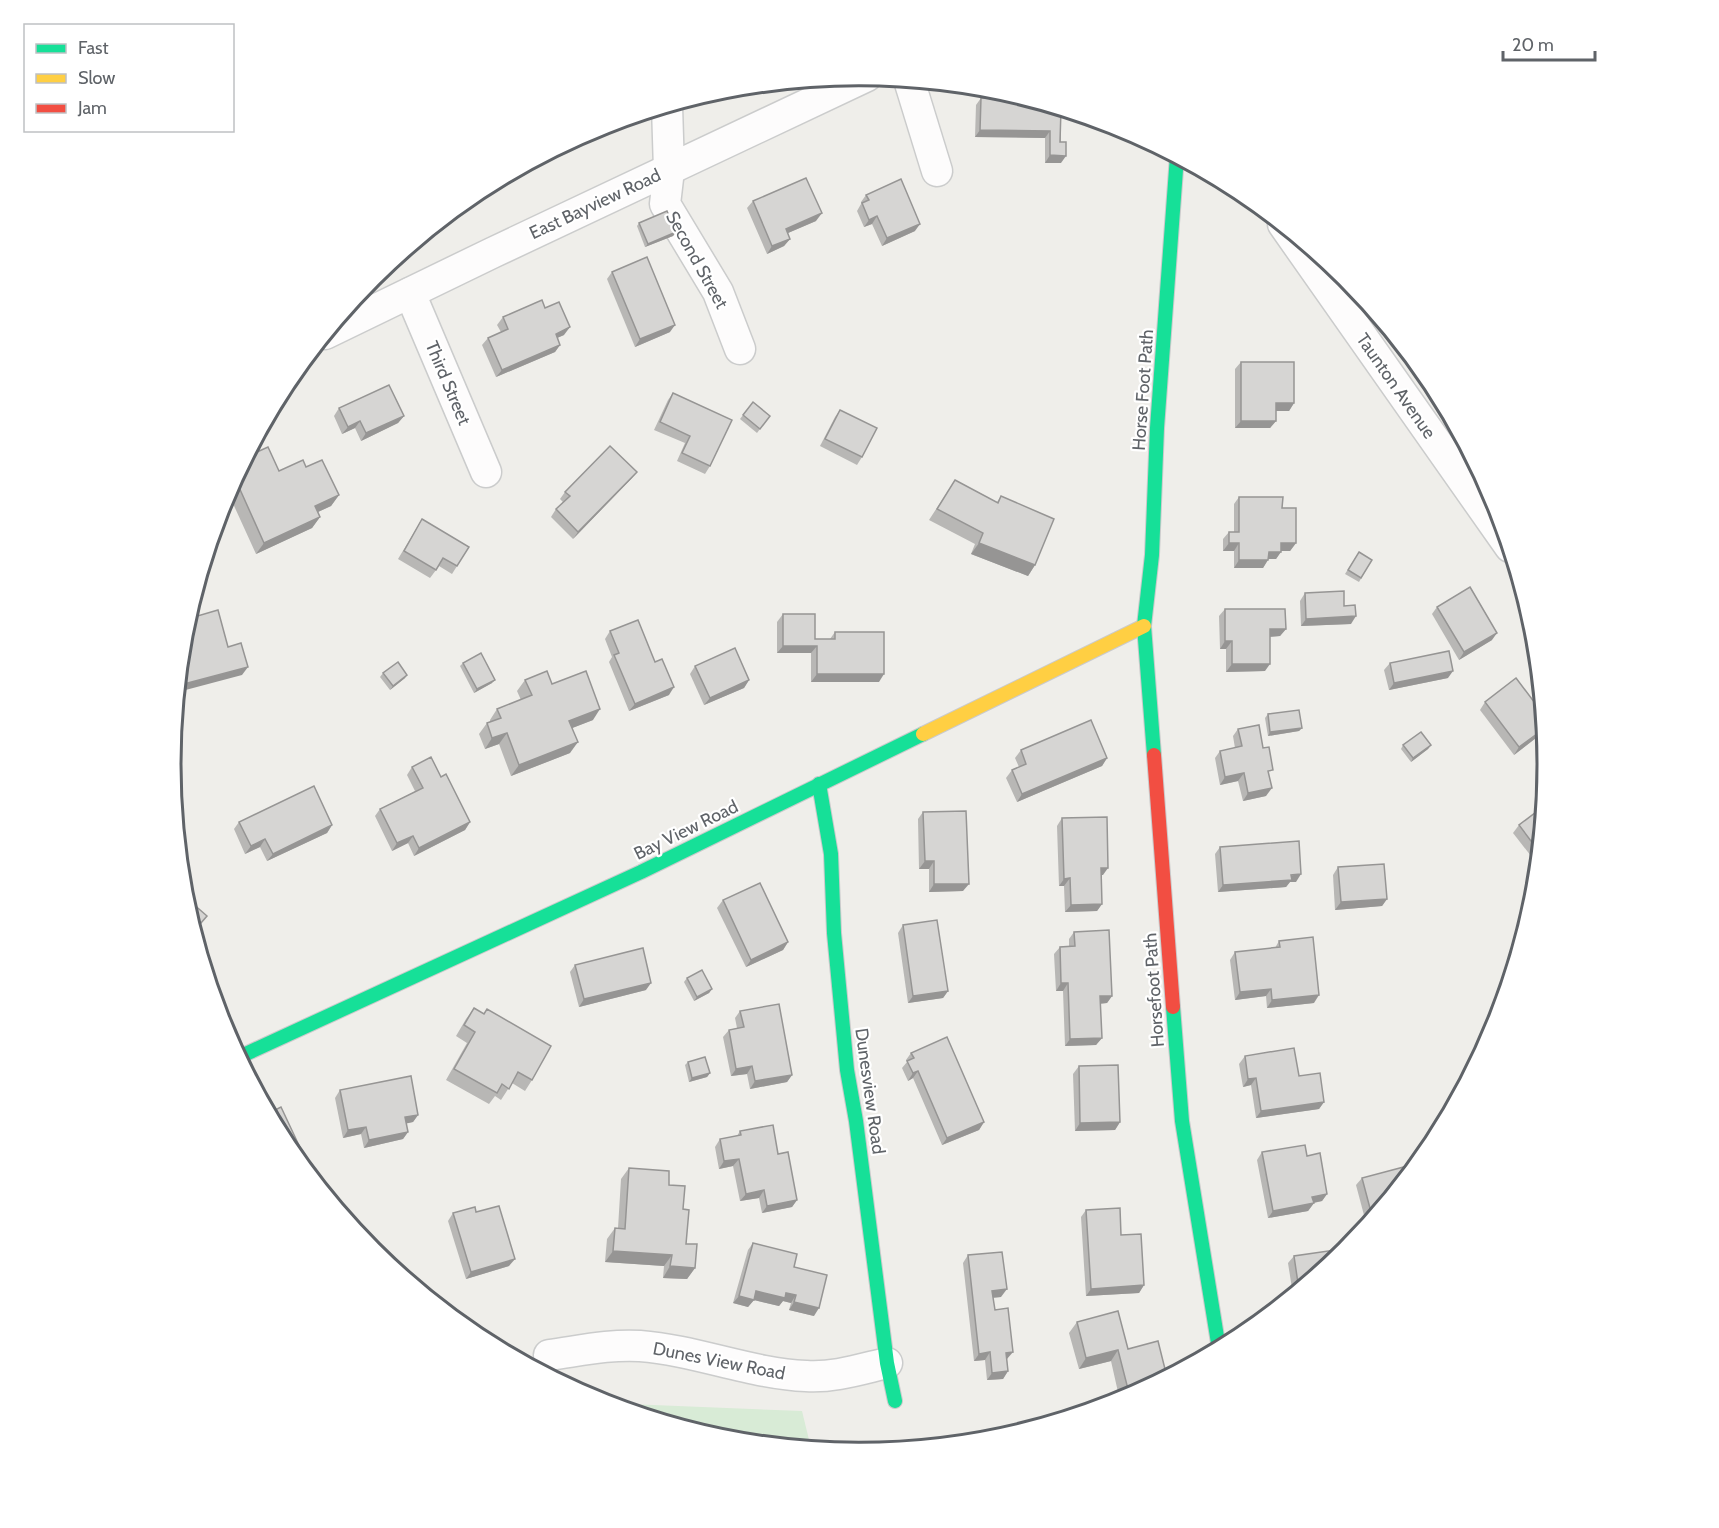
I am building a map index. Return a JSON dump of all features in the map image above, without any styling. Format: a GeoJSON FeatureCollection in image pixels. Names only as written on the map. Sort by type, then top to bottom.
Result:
{"type":"FeatureCollection","features":[{"type":"Feature","properties":{"kind":"street","name":"East Bayview Road"},"geometry":{"type":"LineString","coordinates":[[342,326],[845,86]]}},
{"type":"Feature","properties":{"kind":"street"},"geometry":{"type":"LineString","coordinates":[[911,88],[937,171]]}},
{"type":"Feature","properties":{"kind":"street","name":"Second Street"},"geometry":{"type":"LineString","coordinates":[[667,114],[669,170],[665,204],[718,292],[740,349]]}},
{"type":"Feature","properties":{"kind":"street","name":"Horse Foot Path"},"geometry":{"type":"LineString","coordinates":[[1144,626],[1152,555],[1157,428],[1176,164]]}},
{"type":"Feature","properties":{"kind":"street","name":"Taunton Avenue"},"geometry":{"type":"LineString","coordinates":[[1300,248],[1493,523]]}},
{"type":"Feature","properties":{"kind":"street","name":"Third Street"},"geometry":{"type":"LineString","coordinates":[[410,293],[486,472]]}},
{"type":"Feature","properties":{"kind":"street","name":"Bay View Road"},"geometry":{"type":"LineString","coordinates":[[246,1054],[630,877],[1144,626]]}},
{"type":"Feature","properties":{"kind":"street","name":"Horsefoot Path"},"geometry":{"type":"LineString","coordinates":[[1144,626],[1182,1121],[1218,1340]]}},
{"type":"Feature","properties":{"kind":"street","name":"Dunesview Road"},"geometry":{"type":"LineString","coordinates":[[819,784],[831,854],[834,933],[846,1062],[856,1121],[887,1363],[895,1401]]}},
{"type":"Feature","properties":{"kind":"street","name":"Dunes View Road"},"geometry":{"type":"LineString","coordinates":[[549,1355],[617,1346],[640,1346],[780,1373],[807,1376],[846,1372],[887,1363]]}},
{"type":"Feature","properties":{"kind":"green space"},"geometry":{"type":"Polygon","coordinates":[[[636,1404],[802,1411],[809,1440],[771,1437],[727,1429],[636,1404]]]}},
{"type":"Feature","properties":{"kind":"building"},"geometry":{"type":"Polygon","coordinates":[[[981,98],[1061,117],[1060,142],[1066,142],[1066,156],[1050,155],[1050,131],[980,130],[981,98]]]}},
{"type":"Feature","properties":{"kind":"building"},"geometry":{"type":"Polygon","coordinates":[[[806,178],[822,213],[786,229],[790,239],[772,246],[753,201],[806,178]]]}},
{"type":"Feature","properties":{"kind":"building"},"geometry":{"type":"Polygon","coordinates":[[[901,179],[920,224],[887,238],[877,216],[869,220],[862,203],[869,200],[866,195],[901,179]]]}},
{"type":"Feature","properties":{"kind":"building"},"geometry":{"type":"Polygon","coordinates":[[[667,211],[676,232],[648,244],[639,223],[667,211]]]}},
{"type":"Feature","properties":{"kind":"building"},"geometry":{"type":"Polygon","coordinates":[[[647,257],[675,325],[640,339],[612,272],[647,257]]]}},
{"type":"Feature","properties":{"kind":"building"},"geometry":{"type":"Polygon","coordinates":[[[542,300],[545,308],[559,302],[570,327],[556,334],[560,345],[502,370],[488,338],[508,329],[503,317],[542,300]]]}},
{"type":"Feature","properties":{"kind":"building"},"geometry":{"type":"Polygon","coordinates":[[[1241,362],[1294,362],[1294,403],[1276,403],[1276,421],[1241,421],[1241,362]]]}},
{"type":"Feature","properties":{"kind":"building"},"geometry":{"type":"Polygon","coordinates":[[[389,385],[404,416],[366,433],[360,421],[348,427],[339,408],[389,385]]]}},
{"type":"Feature","properties":{"kind":"building"},"geometry":{"type":"Polygon","coordinates":[[[673,393],[732,420],[710,466],[682,453],[690,436],[660,422],[673,393]]]}},
{"type":"Feature","properties":{"kind":"building"},"geometry":{"type":"Polygon","coordinates":[[[753,402],[770,416],[760,429],[743,415],[753,402]]]}},
{"type":"Feature","properties":{"kind":"building"},"geometry":{"type":"Polygon","coordinates":[[[840,410],[877,428],[862,457],[825,439],[840,410]]]}},
{"type":"Feature","properties":{"kind":"building"},"geometry":{"type":"Polygon","coordinates":[[[610,446],[637,472],[578,532],[556,509],[570,496],[565,492],[610,446]]]}},
{"type":"Feature","properties":{"kind":"building"},"geometry":{"type":"Polygon","coordinates":[[[268,447],[279,471],[303,460],[306,467],[322,460],[339,495],[315,506],[320,517],[264,543],[240,489],[258,452],[268,447]]]}},
{"type":"Feature","properties":{"kind":"building"},"geometry":{"type":"Polygon","coordinates":[[[955,480],[998,503],[1001,496],[1054,519],[1035,565],[979,543],[983,533],[937,509],[955,480]]]}},
{"type":"Feature","properties":{"kind":"building"},"geometry":{"type":"Polygon","coordinates":[[[1239,497],[1283,497],[1282,508],[1296,508],[1296,543],[1281,543],[1281,552],[1269,552],[1268,560],[1239,560],[1239,543],[1229,543],[1229,532],[1239,532],[1239,497]]]}},
{"type":"Feature","properties":{"kind":"building"},"geometry":{"type":"Polygon","coordinates":[[[422,519],[469,547],[457,566],[443,558],[436,570],[404,551],[422,519]]]}},
{"type":"Feature","properties":{"kind":"building"},"geometry":{"type":"Polygon","coordinates":[[[1359,552],[1372,560],[1361,578],[1348,570],[1359,552]]]}},
{"type":"Feature","properties":{"kind":"building"},"geometry":{"type":"Polygon","coordinates":[[[1470,587],[1497,633],[1464,652],[1437,607],[1470,587]]]}},
{"type":"Feature","properties":{"kind":"building"},"geometry":{"type":"Polygon","coordinates":[[[1344,591],[1344,606],[1355,605],[1356,616],[1306,619],[1305,593],[1344,591]]]}},
{"type":"Feature","properties":{"kind":"building"},"geometry":{"type":"Polygon","coordinates":[[[1225,609],[1285,609],[1286,629],[1270,629],[1270,664],[1232,664],[1232,641],[1225,641],[1225,609]]]}},
{"type":"Feature","properties":{"kind":"building"},"geometry":{"type":"Polygon","coordinates":[[[218,610],[228,647],[241,643],[248,667],[186,683],[198,616],[218,610]]]}},
{"type":"Feature","properties":{"kind":"building"},"geometry":{"type":"Polygon","coordinates":[[[783,614],[815,614],[815,639],[835,639],[835,632],[884,632],[884,674],[817,674],[817,646],[783,646],[783,614]]]}},
{"type":"Feature","properties":{"kind":"building"},"geometry":{"type":"Polygon","coordinates":[[[638,620],[655,662],[662,659],[674,687],[635,704],[614,655],[619,653],[610,631],[638,620]]]}},
{"type":"Feature","properties":{"kind":"building"},"geometry":{"type":"Polygon","coordinates":[[[735,648],[749,680],[710,698],[695,666],[735,648]]]}},
{"type":"Feature","properties":{"kind":"building"},"geometry":{"type":"Polygon","coordinates":[[[1449,651],[1453,671],[1394,683],[1390,663],[1449,651]]]}},
{"type":"Feature","properties":{"kind":"building"},"geometry":{"type":"Polygon","coordinates":[[[481,653],[495,680],[477,689],[463,663],[481,653]]]}},
{"type":"Feature","properties":{"kind":"building"},"geometry":{"type":"Polygon","coordinates":[[[398,662],[407,675],[393,686],[383,673],[398,662]]]}},
{"type":"Feature","properties":{"kind":"building"},"geometry":{"type":"Polygon","coordinates":[[[547,671],[552,684],[586,671],[600,709],[569,721],[578,742],[519,765],[507,733],[492,738],[487,723],[501,718],[497,709],[532,695],[525,680],[547,671]]]}},
{"type":"Feature","properties":{"kind":"building"},"geometry":{"type":"Polygon","coordinates":[[[1516,678],[1535,703],[1537,734],[1519,747],[1485,702],[1516,678]]]}},
{"type":"Feature","properties":{"kind":"building"},"geometry":{"type":"Polygon","coordinates":[[[1299,710],[1302,728],[1270,732],[1268,714],[1299,710]]]}},
{"type":"Feature","properties":{"kind":"building"},"geometry":{"type":"Polygon","coordinates":[[[1091,720],[1107,758],[1022,794],[1012,770],[1026,764],[1021,750],[1091,720]]]}},
{"type":"Feature","properties":{"kind":"building"},"geometry":{"type":"Polygon","coordinates":[[[1259,725],[1263,748],[1269,747],[1273,770],[1268,771],[1272,788],[1248,793],[1244,773],[1225,777],[1220,751],[1242,746],[1238,729],[1259,725]]]}},
{"type":"Feature","properties":{"kind":"building"},"geometry":{"type":"Polygon","coordinates":[[[1421,732],[1431,745],[1413,758],[1403,745],[1421,732]]]}},
{"type":"Feature","properties":{"kind":"building"},"geometry":{"type":"Polygon","coordinates":[[[431,757],[441,777],[446,774],[470,822],[419,848],[413,836],[397,843],[380,809],[423,788],[412,767],[431,757]]]}},
{"type":"Feature","properties":{"kind":"building"},"geometry":{"type":"Polygon","coordinates":[[[314,786],[332,825],[273,854],[265,839],[251,846],[239,822],[314,786]]]}},
{"type":"Feature","properties":{"kind":"building"},"geometry":{"type":"Polygon","coordinates":[[[966,811],[969,884],[934,884],[934,861],[925,861],[923,812],[966,811]]]}},
{"type":"Feature","properties":{"kind":"building"},"geometry":{"type":"Polygon","coordinates":[[[1537,812],[1533,844],[1519,825],[1537,812]]]}},
{"type":"Feature","properties":{"kind":"building"},"geometry":{"type":"Polygon","coordinates":[[[1107,817],[1108,868],[1101,868],[1102,904],[1071,905],[1070,878],[1064,879],[1062,818],[1107,817]]]}},
{"type":"Feature","properties":{"kind":"building"},"geometry":{"type":"Polygon","coordinates":[[[1299,841],[1301,874],[1291,875],[1292,880],[1223,885],[1220,847],[1299,841]]]}},
{"type":"Feature","properties":{"kind":"building"},"geometry":{"type":"Polygon","coordinates":[[[1384,864],[1387,899],[1341,902],[1338,867],[1384,864]]]}},
{"type":"Feature","properties":{"kind":"building"},"geometry":{"type":"Polygon","coordinates":[[[760,883],[788,942],[751,960],[723,900],[760,883]]]}},
{"type":"Feature","properties":{"kind":"building"},"geometry":{"type":"Polygon","coordinates":[[[196,907],[207,916],[200,924],[196,907]]]}},
{"type":"Feature","properties":{"kind":"building"},"geometry":{"type":"Polygon","coordinates":[[[937,920],[948,991],[913,996],[903,925],[937,920]]]}},
{"type":"Feature","properties":{"kind":"building"},"geometry":{"type":"Polygon","coordinates":[[[1109,930],[1112,996],[1100,996],[1102,1038],[1070,1039],[1068,983],[1061,983],[1060,947],[1075,946],[1074,932],[1109,930]]]}},
{"type":"Feature","properties":{"kind":"building"},"geometry":{"type":"Polygon","coordinates":[[[1313,937],[1319,995],[1272,1000],[1271,989],[1240,992],[1235,952],[1280,947],[1279,941],[1313,937]]]}},
{"type":"Feature","properties":{"kind":"building"},"geometry":{"type":"Polygon","coordinates":[[[643,948],[651,983],[584,999],[575,965],[643,948]]]}},
{"type":"Feature","properties":{"kind":"building"},"geometry":{"type":"Polygon","coordinates":[[[702,970],[712,989],[697,997],[687,978],[702,970]]]}},
{"type":"Feature","properties":{"kind":"building"},"geometry":{"type":"Polygon","coordinates":[[[779,1004],[792,1075],[755,1081],[752,1066],[736,1069],[729,1030],[744,1027],[740,1011],[779,1004]]]}},
{"type":"Feature","properties":{"kind":"building"},"geometry":{"type":"Polygon","coordinates":[[[474,1008],[484,1014],[487,1009],[551,1046],[532,1080],[518,1072],[509,1089],[502,1084],[497,1093],[454,1069],[475,1032],[464,1025],[474,1008]]]}},
{"type":"Feature","properties":{"kind":"building"},"geometry":{"type":"Polygon","coordinates":[[[947,1037],[984,1122],[947,1138],[918,1071],[913,1073],[907,1061],[914,1058],[911,1053],[947,1037]]]}},
{"type":"Feature","properties":{"kind":"building"},"geometry":{"type":"Polygon","coordinates":[[[1294,1048],[1299,1076],[1320,1073],[1324,1102],[1261,1111],[1256,1078],[1248,1079],[1245,1056],[1294,1048]]]}},
{"type":"Feature","properties":{"kind":"building"},"geometry":{"type":"Polygon","coordinates":[[[705,1057],[710,1073],[692,1078],[688,1062],[705,1057]]]}},
{"type":"Feature","properties":{"kind":"building"},"geometry":{"type":"Polygon","coordinates":[[[1118,1065],[1120,1122],[1080,1123],[1079,1066],[1118,1065]]]}},
{"type":"Feature","properties":{"kind":"building"},"geometry":{"type":"Polygon","coordinates":[[[411,1076],[418,1115],[405,1117],[408,1132],[369,1140],[366,1127],[348,1130],[340,1090],[411,1076]]]}},
{"type":"Feature","properties":{"kind":"building"},"geometry":{"type":"Polygon","coordinates":[[[281,1107],[300,1149],[295,1141],[276,1110],[281,1107]]]}},
{"type":"Feature","properties":{"kind":"building"},"geometry":{"type":"Polygon","coordinates":[[[773,1125],[778,1154],[788,1152],[797,1200],[767,1206],[764,1190],[746,1194],[739,1159],[724,1161],[720,1139],[741,1135],[740,1131],[773,1125]]]}},
{"type":"Feature","properties":{"kind":"building"},"geometry":{"type":"Polygon","coordinates":[[[1305,1145],[1307,1156],[1320,1153],[1327,1194],[1312,1197],[1314,1203],[1273,1211],[1262,1152],[1305,1145]]]}},
{"type":"Feature","properties":{"kind":"building"},"geometry":{"type":"Polygon","coordinates":[[[1406,1166],[1371,1210],[1362,1178],[1406,1166]]]}},
{"type":"Feature","properties":{"kind":"building"},"geometry":{"type":"Polygon","coordinates":[[[629,1168],[669,1171],[669,1185],[685,1186],[683,1209],[689,1210],[686,1244],[697,1244],[695,1268],[670,1266],[672,1255],[613,1251],[615,1228],[625,1229],[629,1168]]]}},
{"type":"Feature","properties":{"kind":"building"},"geometry":{"type":"Polygon","coordinates":[[[499,1206],[515,1259],[471,1272],[453,1213],[475,1207],[476,1212],[499,1206]]]}},
{"type":"Feature","properties":{"kind":"building"},"geometry":{"type":"Polygon","coordinates":[[[1120,1208],[1121,1235],[1141,1234],[1144,1285],[1091,1289],[1086,1210],[1120,1208]]]}},
{"type":"Feature","properties":{"kind":"building"},"geometry":{"type":"Polygon","coordinates":[[[753,1243],[797,1254],[794,1267],[827,1275],[819,1308],[794,1302],[796,1295],[786,1293],[785,1298],[756,1291],[754,1300],[739,1296],[753,1243]]]}},
{"type":"Feature","properties":{"kind":"building"},"geometry":{"type":"Polygon","coordinates":[[[1332,1250],[1298,1282],[1294,1256],[1332,1250]]]}},
{"type":"Feature","properties":{"kind":"building"},"geometry":{"type":"Polygon","coordinates":[[[1002,1252],[1007,1289],[992,1291],[995,1310],[1008,1308],[1013,1352],[1006,1353],[1008,1371],[992,1373],[990,1352],[979,1354],[968,1255],[1002,1252]]]}},
{"type":"Feature","properties":{"kind":"building"},"geometry":{"type":"Polygon","coordinates":[[[1118,1311],[1128,1349],[1158,1341],[1165,1370],[1128,1387],[1118,1350],[1086,1358],[1077,1322],[1118,1311]]]}},
{"type":"Feature","properties":{"kind":"traffic: fast"},"geometry":{"type":"LineString","coordinates":[[1154,755],[1144,626],[1152,555],[1157,428],[1176,164]]}},
{"type":"Feature","properties":{"kind":"traffic: fast"},"geometry":{"type":"LineString","coordinates":[[246,1054],[641,872],[923,734]]}},
{"type":"Feature","properties":{"kind":"traffic: fast"},"geometry":{"type":"LineString","coordinates":[[819,784],[831,854],[834,933],[847,1070],[856,1121],[887,1363],[895,1401]]}},
{"type":"Feature","properties":{"kind":"traffic: fast"},"geometry":{"type":"LineString","coordinates":[[1173,1007],[1182,1121],[1218,1340]]}},
{"type":"Feature","properties":{"kind":"traffic: slow"},"geometry":{"type":"LineString","coordinates":[[923,734],[1144,626]]}},
{"type":"Feature","properties":{"kind":"traffic: jam"},"geometry":{"type":"LineString","coordinates":[[1154,755],[1173,1007]]}}]}
